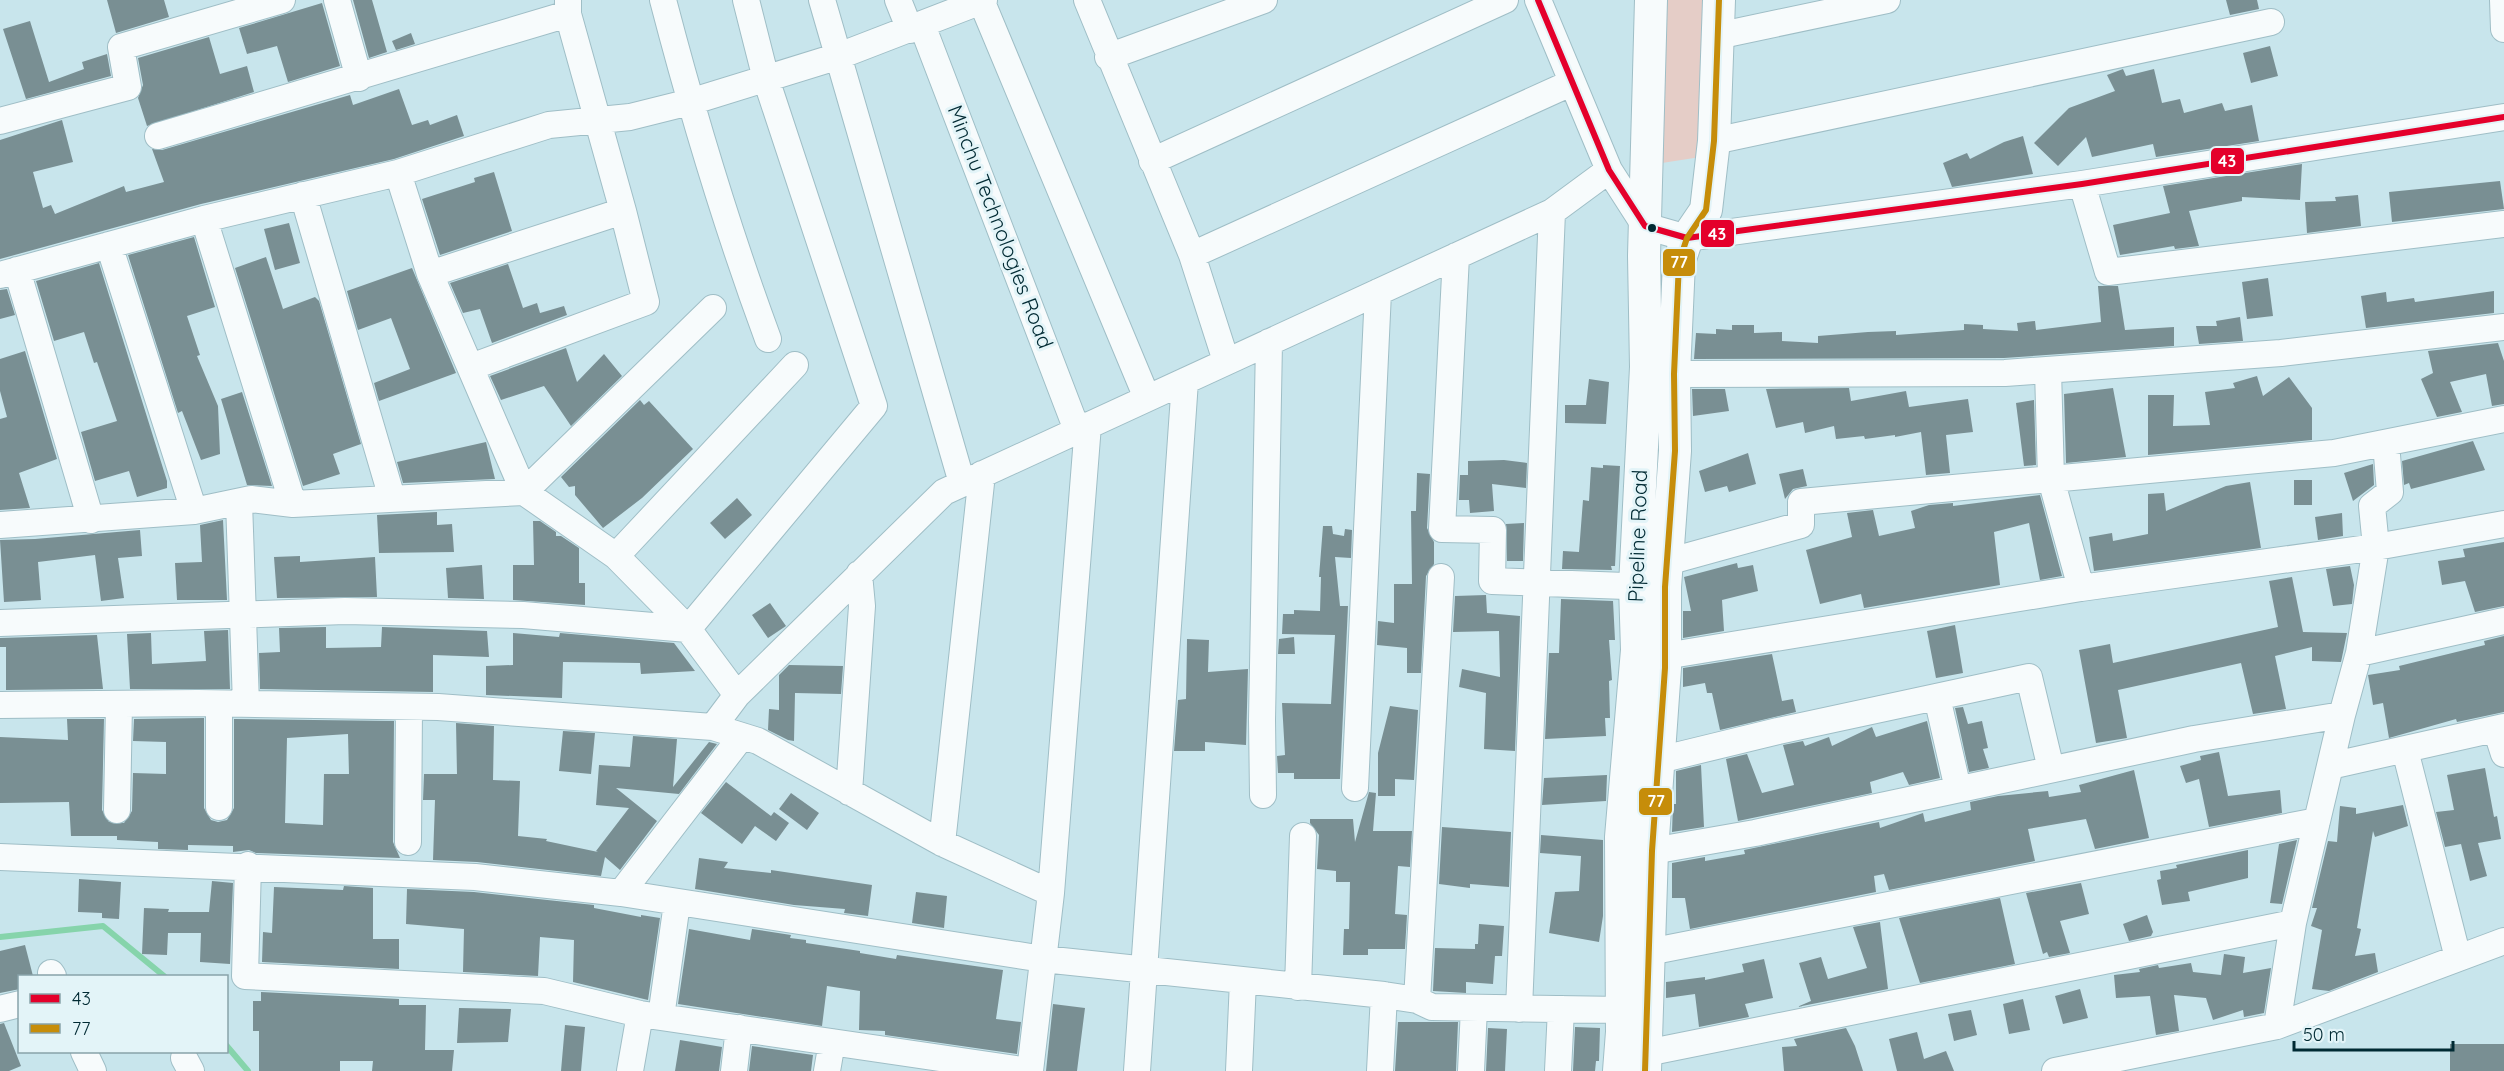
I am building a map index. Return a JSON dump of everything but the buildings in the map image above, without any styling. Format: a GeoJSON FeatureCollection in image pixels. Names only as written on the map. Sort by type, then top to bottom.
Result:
{"type":"FeatureCollection","features":[{"type":"Feature","properties":{"kind":"main road","name":"Pipeline Road"},"geometry":{"type":"LineString","coordinates":[[1645,1062],[1652,851],[1665,656],[1655,578],[1646,368],[1645,226],[1651,0]]}},
{"type":"Feature","properties":{"kind":"main road","name":"Pipeline Road"},"geometry":{"type":"LineString","coordinates":[[1619,1071],[1622,1010],[1621,837],[1636,650],[1655,578],[1675,451],[1674,374],[1679,262],[1687,238],[1706,210],[1714,141],[1719,0]]}},
{"type":"Feature","properties":{"kind":"street"},"geometry":{"type":"LineString","coordinates":[[0,121],[128,87],[121,47],[282,0]]}},
{"type":"Feature","properties":{"kind":"street"},"geometry":{"type":"LineString","coordinates":[[336,0],[360,78]]}},
{"type":"Feature","properties":{"kind":"street"},"geometry":{"type":"LineString","coordinates":[[663,0],[690,102],[745,275],[768,339]]}},
{"type":"Feature","properties":{"kind":"street"},"geometry":{"type":"LineString","coordinates":[[688,629],[874,406],[766,79],[746,0]]}},
{"type":"Feature","properties":{"kind":"street"},"geometry":{"type":"LineString","coordinates":[[822,0],[972,478],[942,843]]}},
{"type":"Feature","properties":{"kind":"street","name":"Minchu Technologies Road"},"geometry":{"type":"LineString","coordinates":[[898,0],[916,27],[1083,428]]}},
{"type":"Feature","properties":{"kind":"street"},"geometry":{"type":"LineString","coordinates":[[91,520],[8,273],[204,219],[398,172],[549,125],[630,117],[690,102],[839,56],[982,0],[1147,398]]}},
{"type":"Feature","properties":{"kind":"street"},"geometry":{"type":"LineString","coordinates":[[1087,0],[1108,57],[1192,255],[1226,362]]}},
{"type":"Feature","properties":{"kind":"street"},"geometry":{"type":"LineString","coordinates":[[1108,57],[1264,0]]}},
{"type":"Feature","properties":{"kind":"street"},"geometry":{"type":"LineString","coordinates":[[1152,161],[1504,0]]}},
{"type":"Feature","properties":{"kind":"street"},"geometry":{"type":"LineString","coordinates":[[1538,0],[1609,170],[1645,226],[1687,238],[2082,184],[2504,117]]}},
{"type":"Feature","properties":{"kind":"street"},"geometry":{"type":"LineString","coordinates":[[1718,36],[1887,0]]}},
{"type":"Feature","properties":{"kind":"street"},"geometry":{"type":"LineString","coordinates":[[2503,0],[2504,29]]}},
{"type":"Feature","properties":{"kind":"street"},"geometry":{"type":"LineString","coordinates":[[158,136],[360,78],[568,7],[646,302],[471,367]]}},
{"type":"Feature","properties":{"kind":"street"},"geometry":{"type":"LineString","coordinates":[[1714,141],[2271,22]]}},
{"type":"Feature","properties":{"kind":"street"},"geometry":{"type":"LineString","coordinates":[[1192,255],[1571,83]]}},
{"type":"Feature","properties":{"kind":"street"},"geometry":{"type":"LineString","coordinates":[[713,727],[737,694],[944,492],[1552,212],[1609,170]]}},
{"type":"Feature","properties":{"kind":"street"},"geometry":{"type":"LineString","coordinates":[[398,172],[430,274],[524,492],[616,556],[688,629],[737,694]]}},
{"type":"Feature","properties":{"kind":"street"},"geometry":{"type":"LineString","coordinates":[[2082,184],[2108,272],[2504,224]]}},
{"type":"Feature","properties":{"kind":"street"},"geometry":{"type":"LineString","coordinates":[[303,195],[392,498]]}},
{"type":"Feature","properties":{"kind":"street"},"geometry":{"type":"LineString","coordinates":[[430,274],[623,211]]}},
{"type":"Feature","properties":{"kind":"street"},"geometry":{"type":"LineString","coordinates":[[1519,1009],[1552,212]]}},
{"type":"Feature","properties":{"kind":"street"},"geometry":{"type":"LineString","coordinates":[[204,219],[293,504]]}},
{"type":"Feature","properties":{"kind":"street"},"geometry":{"type":"LineString","coordinates":[[109,245],[194,511]]}},
{"type":"Feature","properties":{"kind":"street"},"geometry":{"type":"LineString","coordinates":[[1456,256],[1442,529],[1493,530],[1492,581],[1537,582],[1655,578],[1801,525],[1801,502],[2334,453],[2504,419]]}},
{"type":"Feature","properties":{"kind":"street"},"geometry":{"type":"LineString","coordinates":[[1355,788],[1378,292]]}},
{"type":"Feature","properties":{"kind":"street"},"geometry":{"type":"LineString","coordinates":[[0,525],[194,511],[252,500],[293,504],[524,492],[712,308]]}},
{"type":"Feature","properties":{"kind":"street"},"geometry":{"type":"LineString","coordinates":[[1674,374],[2005,374],[2281,353],[2504,327]]}},
{"type":"Feature","properties":{"kind":"street"},"geometry":{"type":"LineString","coordinates":[[1263,795],[1262,720],[1269,342]]}},
{"type":"Feature","properties":{"kind":"street"},"geometry":{"type":"LineString","coordinates":[[616,556],[795,365]]}},
{"type":"Feature","properties":{"kind":"street"},"geometry":{"type":"LineString","coordinates":[[2048,370],[2052,479],[2081,588]]}},
{"type":"Feature","properties":{"kind":"street"},"geometry":{"type":"LineString","coordinates":[[1137,1071],[1185,381]]}},
{"type":"Feature","properties":{"kind":"street"},"geometry":{"type":"LineString","coordinates":[[248,865],[245,976],[544,991],[651,1016],[832,1042],[905,1062],[1029,1071],[1051,893],[1083,428]]}},
{"type":"Feature","properties":{"kind":"street"},"geometry":{"type":"LineString","coordinates":[[2277,1026],[2293,923],[2359,653],[2376,547],[2372,506],[2390,492],[2386,443]]}},
{"type":"Feature","properties":{"kind":"street"},"geometry":{"type":"LineString","coordinates":[[239,502],[245,614],[246,704]]}},
{"type":"Feature","properties":{"kind":"street"},"geometry":{"type":"LineString","coordinates":[[1665,656],[2081,588],[2376,547],[2504,524]]}},
{"type":"Feature","properties":{"kind":"street"},"geometry":{"type":"LineString","coordinates":[[849,792],[862,606],[859,574]]}},
{"type":"Feature","properties":{"kind":"street"},"geometry":{"type":"LineString","coordinates":[[1416,1000],[1441,577]]}},
{"type":"Feature","properties":{"kind":"street"},"geometry":{"type":"LineString","coordinates":[[0,623],[345,611],[523,615],[688,629]]}},
{"type":"Feature","properties":{"kind":"street"},"geometry":{"type":"LineString","coordinates":[[2359,653],[2504,621]]}},
{"type":"Feature","properties":{"kind":"street"},"geometry":{"type":"LineString","coordinates":[[1659,760],[1778,731],[2029,677],[2051,769]]}},
{"type":"Feature","properties":{"kind":"street"},"geometry":{"type":"LineString","coordinates":[[1937,697],[1958,789]]}},
{"type":"Feature","properties":{"kind":"street"},"geometry":{"type":"LineString","coordinates":[[117,810],[119,704]]}},
{"type":"Feature","properties":{"kind":"street"},"geometry":{"type":"LineString","coordinates":[[219,704],[219,807]]}},
{"type":"Feature","properties":{"kind":"street"},"geometry":{"type":"LineString","coordinates":[[0,705],[246,704],[409,707],[713,727],[758,741],[942,843],[1051,893]]}},
{"type":"Feature","properties":{"kind":"street"},"geometry":{"type":"LineString","coordinates":[[408,842],[409,707]]}},
{"type":"Feature","properties":{"kind":"street"},"geometry":{"type":"LineString","coordinates":[[1652,851],[1755,833],[2194,739],[2342,715]]}},
{"type":"Feature","properties":{"kind":"street"},"geometry":{"type":"LineString","coordinates":[[2330,766],[2500,728],[2504,754]]}},
{"type":"Feature","properties":{"kind":"street"},"geometry":{"type":"LineString","coordinates":[[621,893],[742,736]]}},
{"type":"Feature","properties":{"kind":"street"},"geometry":{"type":"LineString","coordinates":[[2405,750],[2458,958]]}},
{"type":"Feature","properties":{"kind":"street"},"geometry":{"type":"LineString","coordinates":[[1649,952],[2317,820]]}},
{"type":"Feature","properties":{"kind":"street"},"geometry":{"type":"LineString","coordinates":[[1298,987],[1303,836]]}},
{"type":"Feature","properties":{"kind":"street"},"geometry":{"type":"LineString","coordinates":[[0,857],[248,865],[475,877],[621,893],[1043,959],[1384,995],[1416,1000],[1432,1007],[1622,1010]]}},
{"type":"Feature","properties":{"kind":"street"},"geometry":{"type":"LineString","coordinates":[[630,1071],[651,1016],[677,903]]}},
{"type":"Feature","properties":{"kind":"street"},"geometry":{"type":"LineString","coordinates":[[1645,1062],[2293,923]]}},
{"type":"Feature","properties":{"kind":"street"},"geometry":{"type":"LineString","coordinates":[[2055,1071],[2277,1026],[2504,941]]}},
{"type":"Feature","properties":{"kind":"street"},"geometry":{"type":"LineString","coordinates":[[1239,1071],[1243,981]]}},
{"type":"Feature","properties":{"kind":"street"},"geometry":{"type":"LineString","coordinates":[[1380,1071],[1384,995]]}},
{"type":"Feature","properties":{"kind":"street"},"geometry":{"type":"LineString","coordinates":[[0,1009],[18,1004]]}},
{"type":"Feature","properties":{"kind":"street"},"geometry":{"type":"LineString","coordinates":[[1471,1071],[1474,1008]]}},
{"type":"Feature","properties":{"kind":"street"},"geometry":{"type":"LineString","coordinates":[[1558,1071],[1560,1009]]}},
{"type":"Feature","properties":{"kind":"street"},"geometry":{"type":"LineString","coordinates":[[734,1071],[739,1028]]}},
{"type":"Feature","properties":{"kind":"street"},"geometry":{"type":"LineString","coordinates":[[827,1071],[832,1042]]}},
{"type":"Feature","properties":{"kind":"street"},"geometry":{"type":"LineString","coordinates":[[84,1053],[93,1071]]}},
{"type":"Feature","properties":{"kind":"shaded area"},"geometry":{"type":"Polygon","coordinates":[[[1656,0],[1713,0],[1707,156],[1649,165],[1656,0]]]}},
{"type":"Feature","properties":{"kind":"waterway"},"geometry":{"type":"LineString","coordinates":[[0,937],[103,926],[163,975]]}},
{"type":"Feature","properties":{"kind":"waterway"},"geometry":{"type":"LineString","coordinates":[[228,1047],[248,1071]]}},
{"type":"Feature","properties":{"kind":"transit line","name":"43"},"geometry":{"type":"LineString","coordinates":[[1538,0],[1609,170],[1645,226],[1687,238],[2082,184],[2504,117]]}},
{"type":"Feature","properties":{"kind":"transit line","name":"77"},"geometry":{"type":"LineString","coordinates":[[1645,1071],[1652,851],[1665,668],[1665,587],[1675,451],[1674,374],[1679,262],[1687,238],[1706,210],[1714,141],[1719,0]]}}]}
